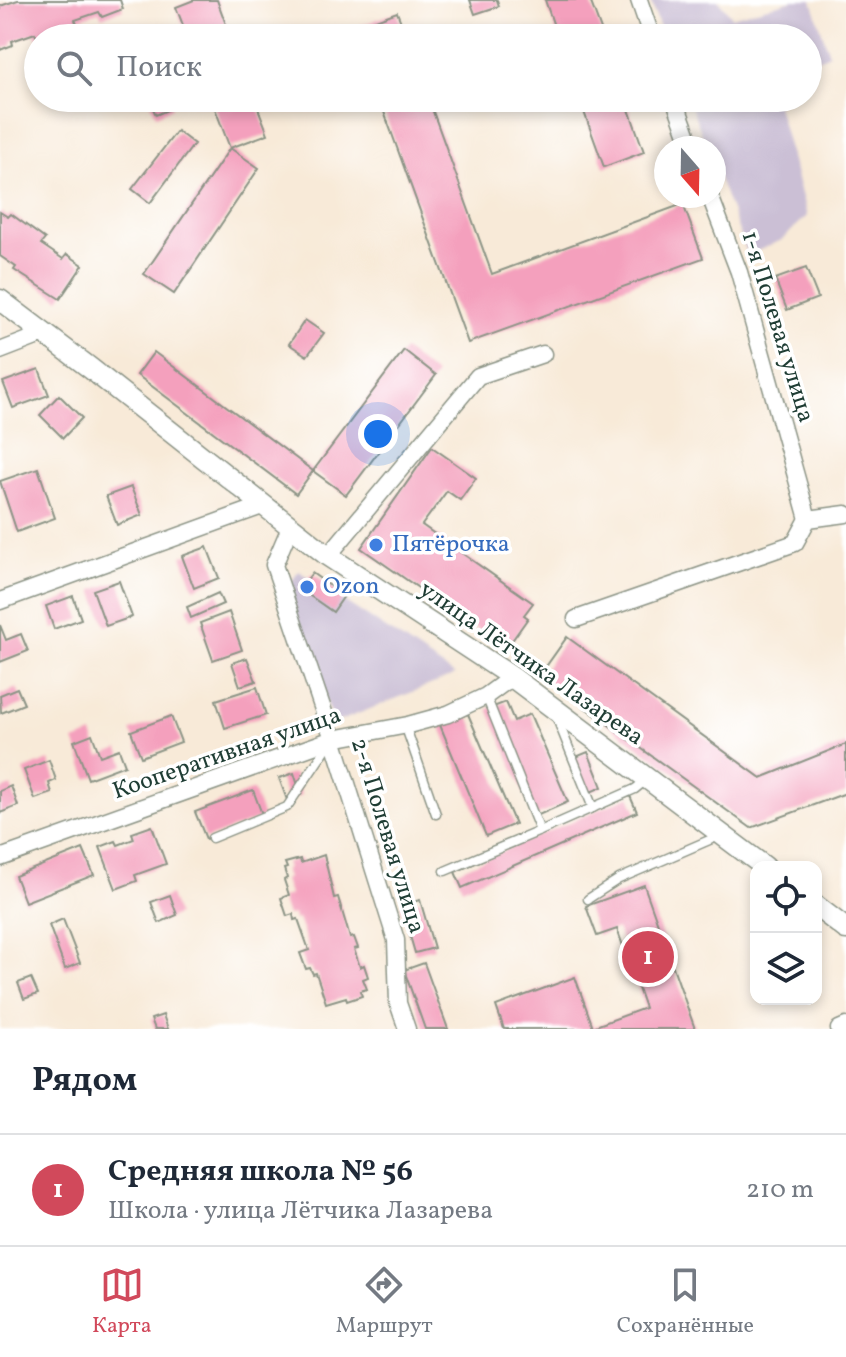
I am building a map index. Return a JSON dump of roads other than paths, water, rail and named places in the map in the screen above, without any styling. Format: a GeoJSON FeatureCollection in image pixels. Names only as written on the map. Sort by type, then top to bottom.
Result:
{"type":"FeatureCollection","features":[{"type":"Feature","properties":{"kind":"street"},"geometry":{"type":"LineString","coordinates":[[639,0],[647,24]]}},
{"type":"Feature","properties":{"kind":"street"},"geometry":{"type":"LineString","coordinates":[[679,112],[688,136]]}},
{"type":"Feature","properties":{"kind":"street","name":"1-я Полевая улица"},"geometry":{"type":"LineString","coordinates":[[715,208],[739,272],[808,519]]}},
{"type":"Feature","properties":{"kind":"street","name":"улица Лётчика Лазарева"},"geometry":{"type":"LineString","coordinates":[[0,300],[328,556],[512,677],[757,861]]}},
{"type":"Feature","properties":{"kind":"street"},"geometry":{"type":"LineString","coordinates":[[0,351],[44,334]]}},
{"type":"Feature","properties":{"kind":"street"},"geometry":{"type":"LineString","coordinates":[[328,556],[478,376],[543,354]]}},
{"type":"Feature","properties":{"kind":"street"},"geometry":{"type":"LineString","coordinates":[[0,601],[262,506]]}},
{"type":"Feature","properties":{"kind":"street"},"geometry":{"type":"LineString","coordinates":[[576,619],[795,543],[808,519],[846,514]]}},
{"type":"Feature","properties":{"kind":"street","name":"2-я Полевая улица"},"geometry":{"type":"LineString","coordinates":[[291,525],[274,565],[396,940],[398,1003],[407,1029]]}},
{"type":"Feature","properties":{"kind":"street","name":"Кооперативная улица"},"geometry":{"type":"LineString","coordinates":[[0,858],[333,739],[448,714],[486,696],[512,677]]}},
{"type":"Feature","properties":{"kind":"street"},"geometry":{"type":"LineString","coordinates":[[822,911],[846,929]]}},
{"type":"Feature","properties":{"kind":"street"},"geometry":{"type":"LineString","coordinates":[[839,1029],[846,1026]]}},
{"type":"Feature","properties":{"kind":"lane"},"geometry":{"type":"LineString","coordinates":[[486,696],[540,831]]}},
{"type":"Feature","properties":{"kind":"lane"},"geometry":{"type":"LineString","coordinates":[[553,707],[593,808]]}},
{"type":"Feature","properties":{"kind":"lane"},"geometry":{"type":"LineString","coordinates":[[405,725],[436,814]]}},
{"type":"Feature","properties":{"kind":"lane"},"geometry":{"type":"LineString","coordinates":[[212,838],[287,807],[333,739]]}},
{"type":"Feature","properties":{"kind":"lane"},"geometry":{"type":"LineString","coordinates":[[445,871],[635,789],[648,778]]}},
{"type":"Feature","properties":{"kind":"lane"},"geometry":{"type":"LineString","coordinates":[[588,899],[619,879],[722,834]]}},
{"type":"Feature","properties":{"kind":"place","name":"Пятёрочка"},"geometry":{"type":"Point","coordinates":[376,545]}},
{"type":"Feature","properties":{"kind":"place","name":"Ozon"},"geometry":{"type":"Point","coordinates":[307,587]}},
{"type":"Feature","properties":{"kind":"place","name":"Средняя школа № 56"},"geometry":{"type":"Point","coordinates":[648,957]}}]}
